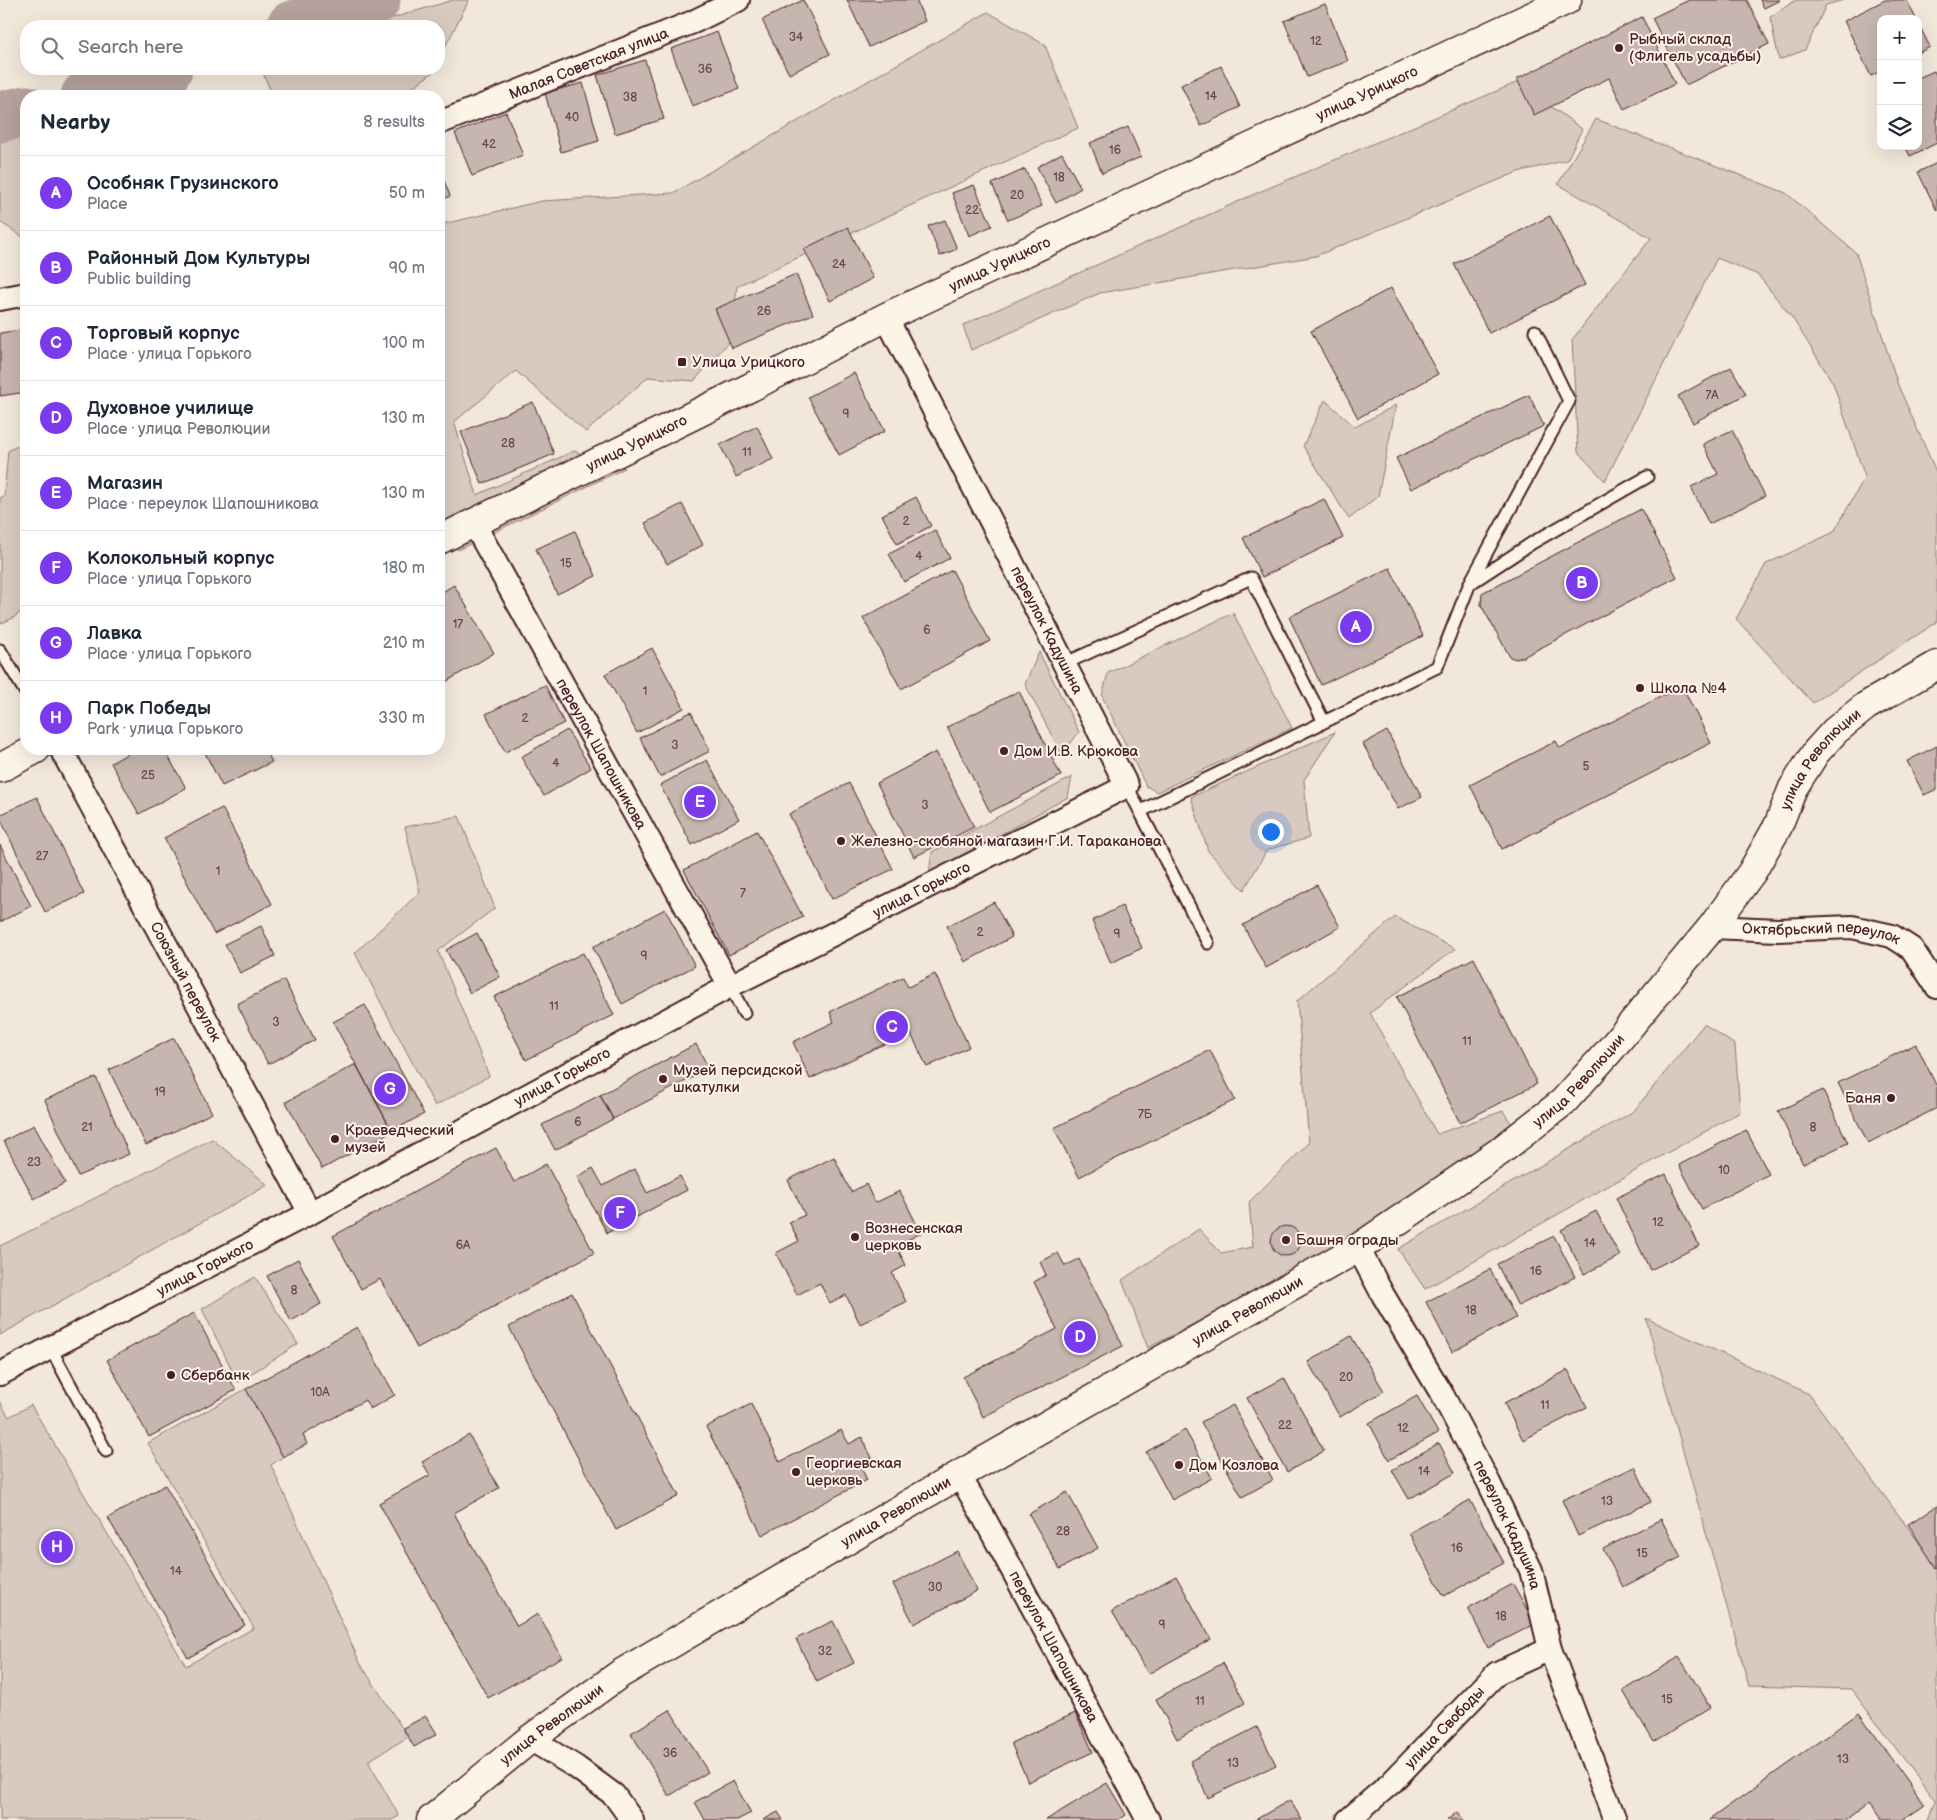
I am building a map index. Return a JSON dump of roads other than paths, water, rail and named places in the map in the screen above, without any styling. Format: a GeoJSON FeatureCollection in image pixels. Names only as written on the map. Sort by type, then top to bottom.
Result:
{"type":"FeatureCollection","features":[{"type":"Feature","properties":{"kind":"main road","name":"улица Урицкого"},"geometry":{"type":"LineString","coordinates":[[445,537],[744,390],[886,317],[1567,0]]}},
{"type":"Feature","properties":{"kind":"main road","name":"улица Революции"},"geometry":{"type":"LineString","coordinates":[[431,1820],[530,1739],[620,1674],[959,1475],[1358,1248],[1499,1152],[1563,1102],[1610,1050],[1712,927],[1752,872],[1778,826],[1794,788],[1816,752],[1835,731],[1866,706],[1937,665]]}},
{"type":"Feature","properties":{"kind":"main road"},"geometry":{"type":"LineString","coordinates":[[0,768],[25,755]]}},
{"type":"Feature","properties":{"kind":"street","name":"Малая Советская улица"},"geometry":{"type":"LineString","coordinates":[[445,121],[693,22],[738,0]]}},
{"type":"Feature","properties":{"kind":"street"},"geometry":{"type":"LineString","coordinates":[[0,298],[20,295]]}},
{"type":"Feature","properties":{"kind":"street","name":"переулок Кадушина"},"geometry":{"type":"LineString","coordinates":[[886,317],[1127,786]]}},
{"type":"Feature","properties":{"kind":"street","name":"переулок Шапошникова"},"geometry":{"type":"LineString","coordinates":[[473,522],[730,986]]}},
{"type":"Feature","properties":{"kind":"street","name":"Союзный переулок"},"geometry":{"type":"LineString","coordinates":[[64,755],[310,1213]]}},
{"type":"Feature","properties":{"kind":"street","name":"улица Горького"},"geometry":{"type":"LineString","coordinates":[[0,1374],[310,1213],[730,986],[1127,786]]}},
{"type":"Feature","properties":{"kind":"street","name":"Октябрьский переулок"},"geometry":{"type":"LineString","coordinates":[[1712,927],[1778,930],[1852,927],[1892,936],[1912,949],[1937,987]]}},
{"type":"Feature","properties":{"kind":"street","name":"переулок Кадушина"},"geometry":{"type":"LineString","coordinates":[[1358,1248],[1382,1295],[1443,1396],[1489,1483],[1530,1570],[1550,1649],[1615,1820]]}},
{"type":"Feature","properties":{"kind":"street","name":"переулок Шапошникова"},"geometry":{"type":"LineString","coordinates":[[959,1475],[1148,1820]]}},
{"type":"Feature","properties":{"kind":"street","name":"улица Свободы"},"geometry":{"type":"LineString","coordinates":[[1348,1820],[1391,1783],[1497,1673],[1550,1649]]}},
{"type":"Feature","properties":{"kind":"street"},"geometry":{"type":"LineString","coordinates":[[530,1739],[576,1767],[614,1795],[632,1820]]}},
{"type":"Feature","properties":{"kind":"lane"},"geometry":{"type":"LineString","coordinates":[[1141,811],[1437,667],[1470,584],[1569,401],[1535,331]]}},
{"type":"Feature","properties":{"kind":"lane"},"geometry":{"type":"LineString","coordinates":[[1470,584],[1532,543],[1647,477]]}},
{"type":"Feature","properties":{"kind":"lane"},"geometry":{"type":"LineString","coordinates":[[1064,664],[1251,578],[1324,722]]}},
{"type":"Feature","properties":{"kind":"lane"},"geometry":{"type":"LineString","coordinates":[[0,650],[20,683]]}},
{"type":"Feature","properties":{"kind":"lane","name":"переулок Кадушина"},"geometry":{"type":"LineString","coordinates":[[1127,786],[1208,943]]}},
{"type":"Feature","properties":{"kind":"lane"},"geometry":{"type":"LineString","coordinates":[[730,986],[744,1013]]}},
{"type":"Feature","properties":{"kind":"lane"},"geometry":{"type":"LineString","coordinates":[[50,1347],[106,1451]]}},
{"type":"Feature","properties":{"kind":"waterway"},"geometry":{"type":"LineString","coordinates":[[311,20],[375,0]]}},
{"type":"Feature","properties":{"kind":"waterway"},"geometry":{"type":"LineString","coordinates":[[104,90],[149,75]]}},
{"type":"Feature","properties":{"kind":"waterway"},"geometry":{"type":"LineString","coordinates":[[0,117],[20,112]]}},
{"type":"Feature","properties":{"kind":"place","name":"Рыбный склад (Флигель усадьбы)"},"geometry":{"type":"Point","coordinates":[1619,48]}},
{"type":"Feature","properties":{"kind":"place","name":"Улица Урицкого"},"geometry":{"type":"Point","coordinates":[682,362]}},
{"type":"Feature","properties":{"kind":"place","name":"Районный Дом Культуры"},"geometry":{"type":"Point","coordinates":[1582,583]}},
{"type":"Feature","properties":{"kind":"place","name":"Особняк Грузинского"},"geometry":{"type":"Point","coordinates":[1356,627]}},
{"type":"Feature","properties":{"kind":"place","name":"Школа №4"},"geometry":{"type":"Point","coordinates":[1640,688]}},
{"type":"Feature","properties":{"kind":"place","name":"Дом И.В. Крюкова"},"geometry":{"type":"Point","coordinates":[1004,751]}},
{"type":"Feature","properties":{"kind":"place","name":"Магазин"},"geometry":{"type":"Point","coordinates":[700,802]}},
{"type":"Feature","properties":{"kind":"place","name":"Железно-скобяной магазин Г.И. Тараканова"},"geometry":{"type":"Point","coordinates":[841,841]}},
{"type":"Feature","properties":{"kind":"place","name":"Торговый корпус"},"geometry":{"type":"Point","coordinates":[892,1027]}},
{"type":"Feature","properties":{"kind":"place","name":"Музей персидской шкатулки"},"geometry":{"type":"Point","coordinates":[663,1079]}},
{"type":"Feature","properties":{"kind":"place","name":"Лавка"},"geometry":{"type":"Point","coordinates":[390,1089]}},
{"type":"Feature","properties":{"kind":"place","name":"Баня"},"geometry":{"type":"Point","coordinates":[1891,1098]}},
{"type":"Feature","properties":{"kind":"place","name":"Краеведческий музей"},"geometry":{"type":"Point","coordinates":[335,1139]}},
{"type":"Feature","properties":{"kind":"place","name":"Колокольный корпус"},"geometry":{"type":"Point","coordinates":[620,1213]}},
{"type":"Feature","properties":{"kind":"place","name":"Вознесенская церковь"},"geometry":{"type":"Point","coordinates":[855,1237]}},
{"type":"Feature","properties":{"kind":"place","name":"Башня ограды"},"geometry":{"type":"Point","coordinates":[1286,1240]}},
{"type":"Feature","properties":{"kind":"place","name":"Духовное училище"},"geometry":{"type":"Point","coordinates":[1080,1337]}},
{"type":"Feature","properties":{"kind":"place","name":"Сбербанк"},"geometry":{"type":"Point","coordinates":[171,1375]}},
{"type":"Feature","properties":{"kind":"place","name":"Дом Козлова"},"geometry":{"type":"Point","coordinates":[1179,1465]}},
{"type":"Feature","properties":{"kind":"place","name":"Георгиевская церковь"},"geometry":{"type":"Point","coordinates":[796,1472]}},
{"type":"Feature","properties":{"kind":"place","name":"Парк Победы"},"geometry":{"type":"Point","coordinates":[57,1547]}}]}
